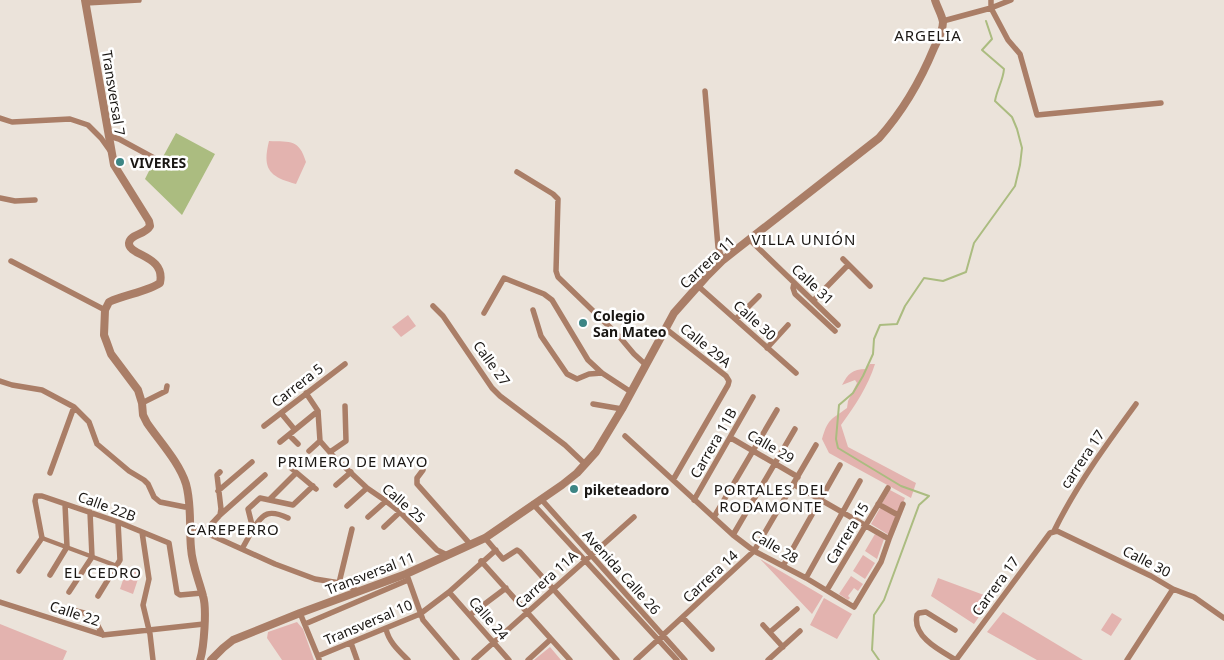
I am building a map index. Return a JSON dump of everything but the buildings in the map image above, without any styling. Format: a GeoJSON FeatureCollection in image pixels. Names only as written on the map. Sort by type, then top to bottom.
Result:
{"type":"FeatureCollection","features":[{"type":"Feature","properties":{"kind":"street"},"geometry":{"type":"LineString","coordinates":[[86,2],[139,0]]}},
{"type":"Feature","properties":{"kind":"street"},"geometry":{"type":"LineString","coordinates":[[935,0],[943,21],[991,8],[1011,0]]}},
{"type":"Feature","properties":{"kind":"street"},"geometry":{"type":"LineString","coordinates":[[991,0],[991,8],[1008,40],[1020,54],[1037,115],[1161,104]]}},
{"type":"Feature","properties":{"kind":"street","name":"Transversal 7"},"geometry":{"type":"LineString","coordinates":[[86,2],[111,152],[118,173],[149,221],[150,226],[145,232],[134,236],[129,244],[131,248],[158,266],[162,276],[160,283],[155,287],[113,300],[106,306],[106,310]]}},
{"type":"Feature","properties":{"kind":"street","name":"Carrera 11"},"geometry":{"type":"LineString","coordinates":[[521,512],[562,485],[596,452],[622,409],[674,313],[698,286],[723,260],[880,138],[905,106],[924,72],[940,36],[943,21]]}},
{"type":"Feature","properties":{"kind":"street"},"geometry":{"type":"LineString","coordinates":[[705,91],[718,247],[723,260]]}},
{"type":"Feature","properties":{"kind":"street"},"geometry":{"type":"LineString","coordinates":[[0,118],[12,122],[70,119],[88,125],[111,152]]}},
{"type":"Feature","properties":{"kind":"street"},"geometry":{"type":"LineString","coordinates":[[109,136],[120,139],[154,158]]}},
{"type":"Feature","properties":{"kind":"street"},"geometry":{"type":"LineString","coordinates":[[517,172],[558,199],[556,271],[558,277],[618,334],[634,354],[646,365]]}},
{"type":"Feature","properties":{"kind":"street"},"geometry":{"type":"LineString","coordinates":[[0,198],[15,201],[35,200]]}},
{"type":"Feature","properties":{"kind":"street","name":"Calle 31"},"geometry":{"type":"LineString","coordinates":[[750,240],[838,324]]}},
{"type":"Feature","properties":{"kind":"street"},"geometry":{"type":"LineString","coordinates":[[843,259],[870,286]]}},
{"type":"Feature","properties":{"kind":"street"},"geometry":{"type":"LineString","coordinates":[[11,261],[106,310],[104,335],[111,354],[138,390],[143,415],[147,423],[180,470],[186,484],[190,506],[190,548],[204,597],[204,638],[200,660]]}},
{"type":"Feature","properties":{"kind":"street"},"geometry":{"type":"LineString","coordinates":[[813,301],[848,265]]}},
{"type":"Feature","properties":{"kind":"street"},"geometry":{"type":"LineString","coordinates":[[484,313],[504,278],[544,294],[552,300],[588,360],[602,373],[631,392]]}},
{"type":"Feature","properties":{"kind":"street"},"geometry":{"type":"LineString","coordinates":[[794,283],[795,294],[835,331]]}},
{"type":"Feature","properties":{"kind":"street","name":"Calle 30"},"geometry":{"type":"LineString","coordinates":[[698,286],[796,373]]}},
{"type":"Feature","properties":{"kind":"street"},"geometry":{"type":"LineString","coordinates":[[736,320],[758,296]]}},
{"type":"Feature","properties":{"kind":"street","name":"Calle 27"},"geometry":{"type":"LineString","coordinates":[[433,306],[443,316],[492,388],[585,464]]}},
{"type":"Feature","properties":{"kind":"street"},"geometry":{"type":"LineString","coordinates":[[533,310],[541,336],[567,374],[577,379],[589,374],[602,373]]}},
{"type":"Feature","properties":{"kind":"street"},"geometry":{"type":"LineString","coordinates":[[767,348],[788,325]]}},
{"type":"Feature","properties":{"kind":"street","name":"Calle 29A"},"geometry":{"type":"LineString","coordinates":[[666,329],[726,376],[729,381],[673,480]]}},
{"type":"Feature","properties":{"kind":"street","name":"Carrera 5"},"geometry":{"type":"LineString","coordinates":[[264,426],[345,364]]}},
{"type":"Feature","properties":{"kind":"street"},"geometry":{"type":"LineString","coordinates":[[0,380],[12,385],[42,390],[74,407],[89,422],[97,444],[129,471],[144,480],[154,497],[160,502],[185,507],[190,506]]}},
{"type":"Feature","properties":{"kind":"street"},"geometry":{"type":"LineString","coordinates":[[142,403],[166,391],[167,386]]}},
{"type":"Feature","properties":{"kind":"street"},"geometry":{"type":"LineString","coordinates":[[306,393],[318,411],[320,441],[309,451]]}},
{"type":"Feature","properties":{"kind":"street","name":"Carrera 11B"},"geometry":{"type":"LineString","coordinates":[[694,500],[732,438],[753,397]]}},
{"type":"Feature","properties":{"kind":"street"},"geometry":{"type":"LineString","coordinates":[[593,404],[622,409]]}},
{"type":"Feature","properties":{"kind":"street","name":"carrera 17"},"geometry":{"type":"LineString","coordinates":[[1055,531],[1065,508],[1091,467],[1136,404]]}},
{"type":"Feature","properties":{"kind":"street"},"geometry":{"type":"LineString","coordinates":[[324,467],[332,454],[346,441],[345,406]]}},
{"type":"Feature","properties":{"kind":"street"},"geometry":{"type":"LineString","coordinates":[[50,474],[74,407]]}},
{"type":"Feature","properties":{"kind":"street"},"geometry":{"type":"LineString","coordinates":[[714,517],[777,410]]}},
{"type":"Feature","properties":{"kind":"street"},"geometry":{"type":"LineString","coordinates":[[280,442],[318,411]]}},
{"type":"Feature","properties":{"kind":"street"},"geometry":{"type":"LineString","coordinates":[[281,413],[295,430]]}},
{"type":"Feature","properties":{"kind":"street"},"geometry":{"type":"LineString","coordinates":[[733,535],[795,429]]}},
{"type":"Feature","properties":{"kind":"street"},"geometry":{"type":"LineString","coordinates":[[289,435],[298,444]]}},
{"type":"Feature","properties":{"kind":"street","name":"Calle 28"},"geometry":{"type":"LineString","coordinates":[[625,436],[733,535],[754,551],[806,578],[854,607],[880,562],[889,539]]}},
{"type":"Feature","properties":{"kind":"street","name":"Calle 29"},"geometry":{"type":"LineString","coordinates":[[732,438],[798,477]]}},
{"type":"Feature","properties":{"kind":"street","name":"Calle 25"},"geometry":{"type":"LineString","coordinates":[[320,441],[367,488],[386,500],[437,550],[447,555]]}},
{"type":"Feature","properties":{"kind":"street","name":"Carrera 14"},"geometry":{"type":"LineString","coordinates":[[636,660],[754,551],[816,445]]}},
{"type":"Feature","properties":{"kind":"street"},"geometry":{"type":"LineString","coordinates":[[218,491],[252,462]]}},
{"type":"Feature","properties":{"kind":"street"},"geometry":{"type":"LineString","coordinates":[[783,566],[840,465]]}},
{"type":"Feature","properties":{"kind":"street"},"geometry":{"type":"LineString","coordinates":[[253,529],[248,509],[260,498],[293,505],[315,488],[291,468]]}},
{"type":"Feature","properties":{"kind":"street"},"geometry":{"type":"LineString","coordinates":[[423,470],[417,478],[417,484],[471,545]]}},
{"type":"Feature","properties":{"kind":"street"},"geometry":{"type":"LineString","coordinates":[[220,472],[217,475],[220,515]]}},
{"type":"Feature","properties":{"kind":"street"},"geometry":{"type":"LineString","coordinates":[[336,485],[351,472]]}},
{"type":"Feature","properties":{"kind":"street"},"geometry":{"type":"LineString","coordinates":[[270,499],[296,473]]}},
{"type":"Feature","properties":{"kind":"street"},"geometry":{"type":"LineString","coordinates":[[204,532],[265,475]]}},
{"type":"Feature","properties":{"kind":"street"},"geometry":{"type":"LineString","coordinates":[[806,578],[860,481]]}},
{"type":"Feature","properties":{"kind":"street","name":"Calle 29"},"geometry":{"type":"LineString","coordinates":[[793,484],[889,539]]}},
{"type":"Feature","properties":{"kind":"street"},"geometry":{"type":"LineString","coordinates":[[347,506],[367,488]]}},
{"type":"Feature","properties":{"kind":"street","name":"Carrera 15"},"geometry":{"type":"LineString","coordinates":[[827,590],[888,488]]}},
{"type":"Feature","properties":{"kind":"street","name":"Calle 22B"},"geometry":{"type":"LineString","coordinates":[[42,538],[35,501],[36,496],[42,496],[90,512],[169,543],[177,593],[202,593]]}},
{"type":"Feature","properties":{"kind":"street","name":"Avenida Calle 26"},"geometry":{"type":"LineString","coordinates":[[541,499],[588,558]]}},
{"type":"Feature","properties":{"kind":"street"},"geometry":{"type":"LineString","coordinates":[[368,517],[386,500]]}},
{"type":"Feature","properties":{"kind":"street"},"geometry":{"type":"LineString","coordinates":[[50,575],[67,547],[65,504]]}},
{"type":"Feature","properties":{"kind":"street","name":"Avenida Calle 26"},"geometry":{"type":"LineString","coordinates":[[533,504],[588,558],[661,638],[685,660]]}},
{"type":"Feature","properties":{"kind":"street"},"geometry":{"type":"LineString","coordinates":[[878,504],[898,515]]}},
{"type":"Feature","properties":{"kind":"street"},"geometry":{"type":"LineString","coordinates":[[889,539],[903,504]]}},
{"type":"Feature","properties":{"kind":"street"},"geometry":{"type":"LineString","coordinates":[[69,592],[92,556],[90,512]]}},
{"type":"Feature","properties":{"kind":"street"},"geometry":{"type":"LineString","coordinates":[[384,527],[400,512]]}},
{"type":"Feature","properties":{"kind":"street","name":"Transversal 11"},"geometry":{"type":"LineString","coordinates":[[211,660],[234,640],[300,612],[407,577],[447,555],[486,538],[521,512]]}},
{"type":"Feature","properties":{"kind":"street"},"geometry":{"type":"LineString","coordinates":[[242,549],[260,518],[265,514],[272,513],[288,518]]}},
{"type":"Feature","properties":{"kind":"street","name":"Carrera 11A"},"geometry":{"type":"LineString","coordinates":[[474,660],[634,517]]}},
{"type":"Feature","properties":{"kind":"street"},"geometry":{"type":"LineString","coordinates":[[98,596],[120,560],[118,522]]}},
{"type":"Feature","properties":{"kind":"street"},"geometry":{"type":"LineString","coordinates":[[191,526],[275,564],[314,579],[346,584],[359,592]]}},
{"type":"Feature","properties":{"kind":"street"},"geometry":{"type":"LineString","coordinates":[[339,583],[352,530]]}},
{"type":"Feature","properties":{"kind":"street","name":"Calle 30"},"geometry":{"type":"LineString","coordinates":[[1055,531],[1151,576],[1173,589],[1194,597],[1224,618]]}},
{"type":"Feature","properties":{"kind":"street","name":"Carrera 17"},"geometry":{"type":"LineString","coordinates":[[956,660],[1050,533],[1055,531]]}},
{"type":"Feature","properties":{"kind":"street"},"geometry":{"type":"LineString","coordinates":[[142,532],[149,579],[143,605],[150,634],[153,660]]}},
{"type":"Feature","properties":{"kind":"street"},"geometry":{"type":"LineString","coordinates":[[19,571],[42,538],[117,566]]}},
{"type":"Feature","properties":{"kind":"street"},"geometry":{"type":"LineString","coordinates":[[486,538],[503,558],[517,550],[617,660]]}},
{"type":"Feature","properties":{"kind":"street","name":"Transversal 10"},"geometry":{"type":"LineString","coordinates":[[318,658],[420,614],[449,592],[496,550]]}},
{"type":"Feature","properties":{"kind":"street"},"geometry":{"type":"LineString","coordinates":[[482,561],[570,660]]}},
{"type":"Feature","properties":{"kind":"street"},"geometry":{"type":"LineString","coordinates":[[305,624],[407,577],[420,614],[430,629],[457,660]]}},
{"type":"Feature","properties":{"kind":"street"},"geometry":{"type":"LineString","coordinates":[[470,616],[506,588]]}},
{"type":"Feature","properties":{"kind":"street"},"geometry":{"type":"LineString","coordinates":[[1127,660],[1173,589]]}},
{"type":"Feature","properties":{"kind":"street","name":"Calle 24"},"geometry":{"type":"LineString","coordinates":[[449,592],[509,660]]}},
{"type":"Feature","properties":{"kind":"street","name":"Calle 22"},"geometry":{"type":"LineString","coordinates":[[0,602],[103,635],[204,624]]}},
{"type":"Feature","properties":{"kind":"street"},"geometry":{"type":"LineString","coordinates":[[770,632],[797,609]]}},
{"type":"Feature","properties":{"kind":"street"},"geometry":{"type":"LineString","coordinates":[[72,610],[92,616],[103,635]]}},
{"type":"Feature","properties":{"kind":"street"},"geometry":{"type":"LineString","coordinates":[[300,612],[318,658]]}},
{"type":"Feature","properties":{"kind":"street"},"geometry":{"type":"LineString","coordinates":[[955,630],[926,612],[917,615],[917,624],[924,638],[956,660]]}},
{"type":"Feature","properties":{"kind":"street"},"geometry":{"type":"LineString","coordinates":[[683,618],[712,649]]}},
{"type":"Feature","properties":{"kind":"street"},"geometry":{"type":"LineString","coordinates":[[763,625],[783,647]]}},
{"type":"Feature","properties":{"kind":"street"},"geometry":{"type":"LineString","coordinates":[[386,628],[388,637],[394,646],[408,660]]}},
{"type":"Feature","properties":{"kind":"street"},"geometry":{"type":"LineString","coordinates":[[768,660],[800,632]]}},
{"type":"Feature","properties":{"kind":"street","name":"Avenida Calle 26"},"geometry":{"type":"LineString","coordinates":[[661,638],[677,660]]}},
{"type":"Feature","properties":{"kind":"street"},"geometry":{"type":"LineString","coordinates":[[528,660],[552,639]]}},
{"type":"Feature","properties":{"kind":"street"},"geometry":{"type":"LineString","coordinates":[[351,643],[357,660]]}},
{"type":"Feature","properties":{"kind":"shaded area"},"geometry":{"type":"Polygon","coordinates":[[[176,133],[215,154],[182,215],[145,179],[154,161],[159,164],[176,133]]]}},
{"type":"Feature","properties":{"kind":"shaded area"},"geometry":{"type":"Polygon","coordinates":[[[269,141],[293,143],[300,149],[306,162],[296,184],[279,178],[270,170],[266,159],[269,141]]]}},
{"type":"Feature","properties":{"kind":"shaded area"},"geometry":{"type":"Polygon","coordinates":[[[408,315],[416,326],[401,337],[392,327],[408,315]]]}},
{"type":"Feature","properties":{"kind":"shaded area"},"geometry":{"type":"Polygon","coordinates":[[[870,364],[875,364],[869,380],[841,425],[848,447],[916,483],[911,498],[829,453],[822,439],[828,423],[847,408],[848,401],[857,383],[855,380],[842,385],[844,381],[851,373],[866,369],[870,364]]]}},
{"type":"Feature","properties":{"kind":"shaded area"},"geometry":{"type":"Polygon","coordinates":[[[890,490],[905,498],[898,514],[881,505],[890,490]]]}},
{"type":"Feature","properties":{"kind":"shaded area"},"geometry":{"type":"Polygon","coordinates":[[[880,508],[897,516],[889,535],[871,524],[880,508]]]}},
{"type":"Feature","properties":{"kind":"shaded area"},"geometry":{"type":"Polygon","coordinates":[[[875,534],[884,539],[877,559],[865,551],[875,534]]]}},
{"type":"Feature","properties":{"kind":"shaded area"},"geometry":{"type":"Polygon","coordinates":[[[863,555],[875,563],[865,579],[853,571],[863,555]]]}},
{"type":"Feature","properties":{"kind":"shaded area"},"geometry":{"type":"Polygon","coordinates":[[[760,559],[823,596],[812,614],[760,559]]]}},
{"type":"Feature","properties":{"kind":"shaded area"},"geometry":{"type":"Polygon","coordinates":[[[127,568],[140,573],[133,594],[120,589],[127,568]]]}},
{"type":"Feature","properties":{"kind":"shaded area"},"geometry":{"type":"Polygon","coordinates":[[[851,576],[863,584],[858,591],[854,588],[848,596],[850,598],[848,600],[839,594],[851,576]]]}},
{"type":"Feature","properties":{"kind":"shaded area"},"geometry":{"type":"Polygon","coordinates":[[[938,578],[992,598],[974,624],[931,596],[938,578]]]}},
{"type":"Feature","properties":{"kind":"shaded area"},"geometry":{"type":"Polygon","coordinates":[[[824,598],[852,614],[837,639],[810,625],[824,598]]]}},
{"type":"Feature","properties":{"kind":"shaded area"},"geometry":{"type":"Polygon","coordinates":[[[1003,612],[1083,660],[1037,660],[987,632],[1003,612]]]}},
{"type":"Feature","properties":{"kind":"shaded area"},"geometry":{"type":"Polygon","coordinates":[[[1112,613],[1122,619],[1111,636],[1101,630],[1112,613]]]}},
{"type":"Feature","properties":{"kind":"shaded area"},"geometry":{"type":"Polygon","coordinates":[[[297,622],[303,629],[314,660],[282,660],[267,638],[268,632],[297,622]]]}},
{"type":"Feature","properties":{"kind":"shaded area"},"geometry":{"type":"Polygon","coordinates":[[[0,624],[67,651],[63,660],[0,660],[0,624]]]}},
{"type":"Feature","properties":{"kind":"shaded area"},"geometry":{"type":"Polygon","coordinates":[[[550,647],[561,660],[534,660],[550,647]]]}},
{"type":"Feature","properties":{"kind":"waterway"},"geometry":{"type":"LineString","coordinates":[[879,660],[872,650],[874,615],[884,600],[919,505],[929,496],[901,486],[838,448],[836,439],[839,405],[853,393],[863,376],[873,354],[874,339],[880,325],[897,324],[905,306],[924,278],[943,281],[966,272],[974,243],[1015,186],[1022,148],[1012,117],[995,101],[1004,69],[982,50],[992,39],[986,21]]}},
{"type":"Feature","properties":{"kind":"place","name":"VIVERES"},"geometry":{"type":"Point","coordinates":[120,162]}},
{"type":"Feature","properties":{"kind":"place","name":"Colegio San Mateo"},"geometry":{"type":"Point","coordinates":[583,323]}},
{"type":"Feature","properties":{"kind":"place","name":"piketeadoro"},"geometry":{"type":"Point","coordinates":[574,489]}},
{"type":"Feature","properties":{"kind":"district","name":"ARGELIA"},"geometry":{"type":"Point","coordinates":[928,35]}},
{"type":"Feature","properties":{"kind":"district","name":"VILLA UNIÓN"},"geometry":{"type":"Point","coordinates":[804,239]}},
{"type":"Feature","properties":{"kind":"district","name":"PRIMERO DE MAYO"},"geometry":{"type":"Point","coordinates":[353,461]}},
{"type":"Feature","properties":{"kind":"district","name":"PORTALES DEL RODAMONTE"},"geometry":{"type":"Point","coordinates":[771,498]}},
{"type":"Feature","properties":{"kind":"district","name":"CAREPERRO"},"geometry":{"type":"Point","coordinates":[233,529]}},
{"type":"Feature","properties":{"kind":"district","name":"EL CEDRO"},"geometry":{"type":"Point","coordinates":[103,572]}}]}
